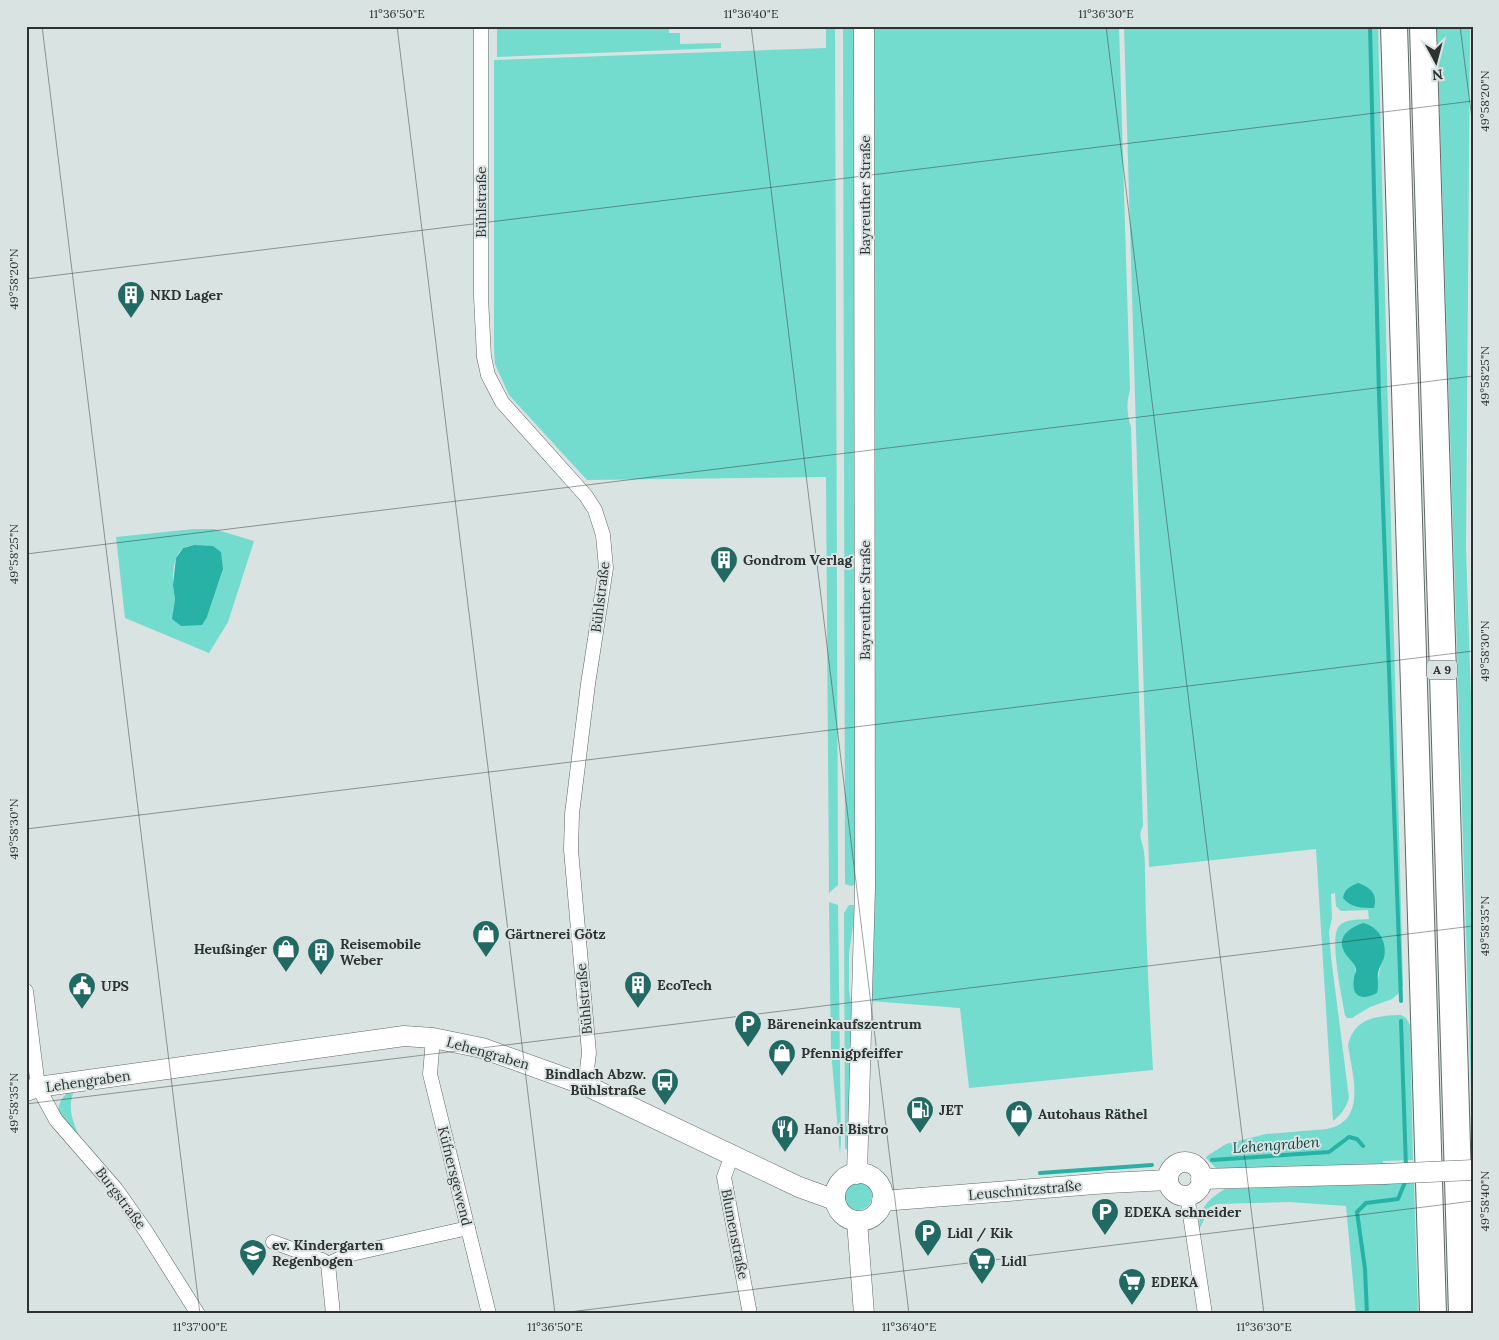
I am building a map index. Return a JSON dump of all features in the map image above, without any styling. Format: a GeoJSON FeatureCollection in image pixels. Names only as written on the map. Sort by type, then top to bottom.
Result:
{"type":"FeatureCollection","features":[{"type":"Feature","properties":{"kind":"highway","name":"A 9"},"geometry":{"type":"LineString","coordinates":[[1394,26],[1433,1314]]}},
{"type":"Feature","properties":{"kind":"highway","name":"A 9"},"geometry":{"type":"LineString","coordinates":[[1423,26],[1462,1314]]}},
{"type":"Feature","properties":{"kind":"street","name":"Bühlstraße"},"geometry":{"type":"LineString","coordinates":[[481,26],[481,297],[484,357],[488,375],[502,402],[586,496],[600,522],[606,552],[606,568],[588,684],[572,823],[571,850],[589,1053],[585,1085]]}},
{"type":"Feature","properties":{"kind":"street","name":"Bayreuther Straße"},"geometry":{"type":"LineString","coordinates":[[857,1174],[865,889],[864,26]]}},
{"type":"Feature","properties":{"kind":"street"},"geometry":{"type":"LineString","coordinates":[[26,991],[32,1089]]}},
{"type":"Feature","properties":{"kind":"street","name":"Lehengraben"},"geometry":{"type":"LineString","coordinates":[[32,1089],[404,1036],[434,1038],[482,1048],[585,1085],[799,1187],[835,1200]]}},
{"type":"Feature","properties":{"kind":"street","name":"Küfnersgewend"},"geometry":{"type":"LineString","coordinates":[[434,1038],[430,1074],[489,1314]]}},
{"type":"Feature","properties":{"kind":"street","name":"Burgstraße"},"geometry":{"type":"LineString","coordinates":[[32,1089],[56,1120],[116,1189],[141,1223],[198,1314]]}},
{"type":"Feature","properties":{"kind":"street","name":"Blumenstraße"},"geometry":{"type":"LineString","coordinates":[[732,1155],[724,1177],[750,1314]]}},
{"type":"Feature","properties":{"kind":"street"},"geometry":{"type":"LineString","coordinates":[[1186,1162],[1197,1167],[1201,1179],[1200,1187],[1195,1192],[1187,1195],[1178,1194],[1173,1191],[1168,1180],[1170,1171],[1174,1166],[1186,1162]]}},
{"type":"Feature","properties":{"kind":"street"},"geometry":{"type":"LineString","coordinates":[[1201,1179],[1473,1170]]}},
{"type":"Feature","properties":{"kind":"street"},"geometry":{"type":"LineString","coordinates":[[857,1174],[869,1176],[878,1184],[881,1190],[882,1201],[880,1208],[870,1218],[857,1221],[844,1216],[836,1206],[835,1192],[843,1179],[857,1174]]}},
{"type":"Feature","properties":{"kind":"street","name":"Leuschnitzstraße"},"geometry":{"type":"LineString","coordinates":[[882,1201],[1168,1180]]}},
{"type":"Feature","properties":{"kind":"street"},"geometry":{"type":"LineString","coordinates":[[1187,1195],[1205,1314]]}},
{"type":"Feature","properties":{"kind":"street"},"geometry":{"type":"LineString","coordinates":[[857,1221],[864,1314]]}},
{"type":"Feature","properties":{"kind":"street"},"geometry":{"type":"LineString","coordinates":[[328,1264],[347,1255],[468,1228]]}},
{"type":"Feature","properties":{"kind":"street"},"geometry":{"type":"LineString","coordinates":[[273,1242],[328,1264]]}},
{"type":"Feature","properties":{"kind":"street"},"geometry":{"type":"LineString","coordinates":[[328,1264],[333,1314]]}},
{"type":"Feature","properties":{"kind":"shaded area"},"geometry":{"type":"Polygon","coordinates":[[[497,26],[669,26],[669,33],[680,33],[680,44],[721,43],[721,48],[497,57],[497,26]]]}},
{"type":"Feature","properties":{"kind":"shaded area"},"geometry":{"type":"Polygon","coordinates":[[[826,26],[835,26],[838,885],[829,893],[826,477],[587,480],[509,395],[495,364],[494,349],[494,60],[826,48],[826,26]]]}},
{"type":"Feature","properties":{"kind":"shaded area"},"geometry":{"type":"Polygon","coordinates":[[[843,26],[858,26],[857,884],[851,886],[845,884],[843,26]]]}},
{"type":"Feature","properties":{"kind":"shaded area"},"geometry":{"type":"Polygon","coordinates":[[[871,26],[1119,26],[1130,390],[1128,409],[1131,427],[1143,826],[1140,836],[1145,860],[1153,1070],[969,1088],[960,1008],[870,1001],[871,26]]]}},
{"type":"Feature","properties":{"kind":"shaded area"},"geometry":{"type":"Polygon","coordinates":[[[1124,26],[1378,26],[1403,985],[1398,994],[1392,999],[1370,1007],[1352,1018],[1347,1018],[1337,968],[1336,932],[1342,923],[1369,919],[1368,910],[1341,911],[1336,906],[1335,893],[1331,894],[1332,918],[1329,932],[1331,957],[1349,1098],[1343,1111],[1333,1121],[1316,849],[1149,867],[1124,26]],[[1343,949],[1355,967],[1355,992],[1378,978],[1384,957],[1343,949]]]}},
{"type":"Feature","properties":{"kind":"shaded area"},"geometry":{"type":"Polygon","coordinates":[[[1437,26],[1470,26],[1466,549],[1473,756],[1473,1151],[1437,26]]]}},
{"type":"Feature","properties":{"kind":"shaded area"},"geometry":{"type":"Polygon","coordinates":[[[194,529],[214,529],[254,541],[228,622],[209,653],[125,618],[116,537],[194,529]],[[194,545],[183,548],[178,554],[174,566],[175,600],[207,617],[223,569],[194,545]]]}},
{"type":"Feature","properties":{"kind":"shaded area"},"geometry":{"type":"Polygon","coordinates":[[[194,545],[213,546],[221,552],[223,569],[207,617],[202,625],[181,626],[172,619],[175,600],[173,585],[176,558],[183,548],[194,545]]]}},
{"type":"Feature","properties":{"kind":"shaded area"},"geometry":{"type":"Polygon","coordinates":[[[1358,883],[1366,887],[1374,895],[1374,908],[1353,906],[1343,898],[1346,890],[1358,883]]]}},
{"type":"Feature","properties":{"kind":"shaded area"},"geometry":{"type":"Polygon","coordinates":[[[829,902],[838,905],[840,1154],[831,1051],[829,902]]]}},
{"type":"Feature","properties":{"kind":"shaded area"},"geometry":{"type":"Polygon","coordinates":[[[849,905],[856,905],[849,953],[849,990],[854,1025],[847,1150],[845,1148],[844,913],[849,905]]]}},
{"type":"Feature","properties":{"kind":"shaded area"},"geometry":{"type":"Polygon","coordinates":[[[1363,923],[1377,931],[1385,946],[1384,958],[1378,973],[1377,993],[1366,997],[1358,996],[1354,989],[1356,968],[1342,945],[1342,940],[1347,932],[1363,923]]]}},
{"type":"Feature","properties":{"kind":"shaded area"},"geometry":{"type":"Polygon","coordinates":[[[1401,1015],[1406,1018],[1410,1025],[1413,1160],[1383,1161],[1383,1165],[1219,1171],[1206,1158],[1226,1144],[1266,1134],[1327,1129],[1340,1124],[1348,1117],[1353,1107],[1354,1082],[1348,1045],[1351,1036],[1362,1023],[1368,1020],[1384,1016],[1401,1015]]]}},
{"type":"Feature","properties":{"kind":"shaded area"},"geometry":{"type":"Polygon","coordinates":[[[75,1089],[71,1108],[73,1121],[81,1140],[58,1113],[63,1098],[75,1089]]]}},
{"type":"Feature","properties":{"kind":"shaded area"},"geometry":{"type":"Polygon","coordinates":[[[858,1182],[868,1186],[872,1196],[868,1206],[858,1210],[848,1206],[844,1196],[848,1186],[858,1182]]]}},
{"type":"Feature","properties":{"kind":"shaded area"},"geometry":{"type":"Polygon","coordinates":[[[1414,1183],[1418,1314],[1356,1314],[1346,1206],[1289,1202],[1217,1204],[1210,1207],[1199,1230],[1199,1222],[1205,1205],[1225,1189],[1414,1183]]]}},
{"type":"Feature","properties":{"kind":"waterway"},"geometry":{"type":"LineString","coordinates":[[1370,26],[1379,395],[1401,1001]]}},
{"type":"Feature","properties":{"kind":"waterway"},"geometry":{"type":"LineString","coordinates":[[1401,1021],[1406,1168]]}},
{"type":"Feature","properties":{"kind":"waterway","name":"Lehengraben"},"geometry":{"type":"LineString","coordinates":[[1212,1160],[1329,1152],[1349,1137],[1357,1139],[1363,1146]]}},
{"type":"Feature","properties":{"kind":"waterway","name":"Lehengraben"},"geometry":{"type":"LineString","coordinates":[[1040,1173],[1152,1165]]}},
{"type":"Feature","properties":{"kind":"waterway","name":"Lehengraben"},"geometry":{"type":"LineString","coordinates":[[1367,1314],[1365,1269],[1357,1212],[1366,1203],[1398,1199],[1406,1180]]}},
{"type":"Feature","properties":{"kind":"place","name":"NKD Lager"},"geometry":{"type":"Point","coordinates":[131,319]}},
{"type":"Feature","properties":{"kind":"place","name":"Gondrom Verlag"},"geometry":{"type":"Point","coordinates":[724,584]}},
{"type":"Feature","properties":{"kind":"place","name":"Gärtnerei Götz"},"geometry":{"type":"Point","coordinates":[486,958]}},
{"type":"Feature","properties":{"kind":"place","name":"Heußinger"},"geometry":{"type":"Point","coordinates":[286,973]}},
{"type":"Feature","properties":{"kind":"place","name":"Reisemobile Weber"},"geometry":{"type":"Point","coordinates":[321,976]}},
{"type":"Feature","properties":{"kind":"place","name":"EcoTech"},"geometry":{"type":"Point","coordinates":[638,1009]}},
{"type":"Feature","properties":{"kind":"place","name":"UPS"},"geometry":{"type":"Point","coordinates":[82,1010]}},
{"type":"Feature","properties":{"kind":"place","name":"Bäreneinkaufszentrum"},"geometry":{"type":"Point","coordinates":[748,1048]}},
{"type":"Feature","properties":{"kind":"place","name":"Pfennigpfeiffer"},"geometry":{"type":"Point","coordinates":[782,1077]}},
{"type":"Feature","properties":{"kind":"place","name":"Bindlach Abzw. Bühlstraße"},"geometry":{"type":"Point","coordinates":[665,1106]}},
{"type":"Feature","properties":{"kind":"place","name":"JET"},"geometry":{"type":"Point","coordinates":[920,1134]}},
{"type":"Feature","properties":{"kind":"place","name":"Autohaus Räthel"},"geometry":{"type":"Point","coordinates":[1019,1138]}},
{"type":"Feature","properties":{"kind":"place","name":"Hanoi Bistro"},"geometry":{"type":"Point","coordinates":[785,1153]}},
{"type":"Feature","properties":{"kind":"place","name":"EDEKA schneider"},"geometry":{"type":"Point","coordinates":[1105,1236]}},
{"type":"Feature","properties":{"kind":"place","name":"Lidl / Kik"},"geometry":{"type":"Point","coordinates":[928,1257]}},
{"type":"Feature","properties":{"kind":"place","name":"ev. Kindergarten Regenbogen"},"geometry":{"type":"Point","coordinates":[253,1277]}},
{"type":"Feature","properties":{"kind":"place","name":"Lidl"},"geometry":{"type":"Point","coordinates":[982,1285]}},
{"type":"Feature","properties":{"kind":"place","name":"EDEKA"},"geometry":{"type":"Point","coordinates":[1132,1306]}}]}
